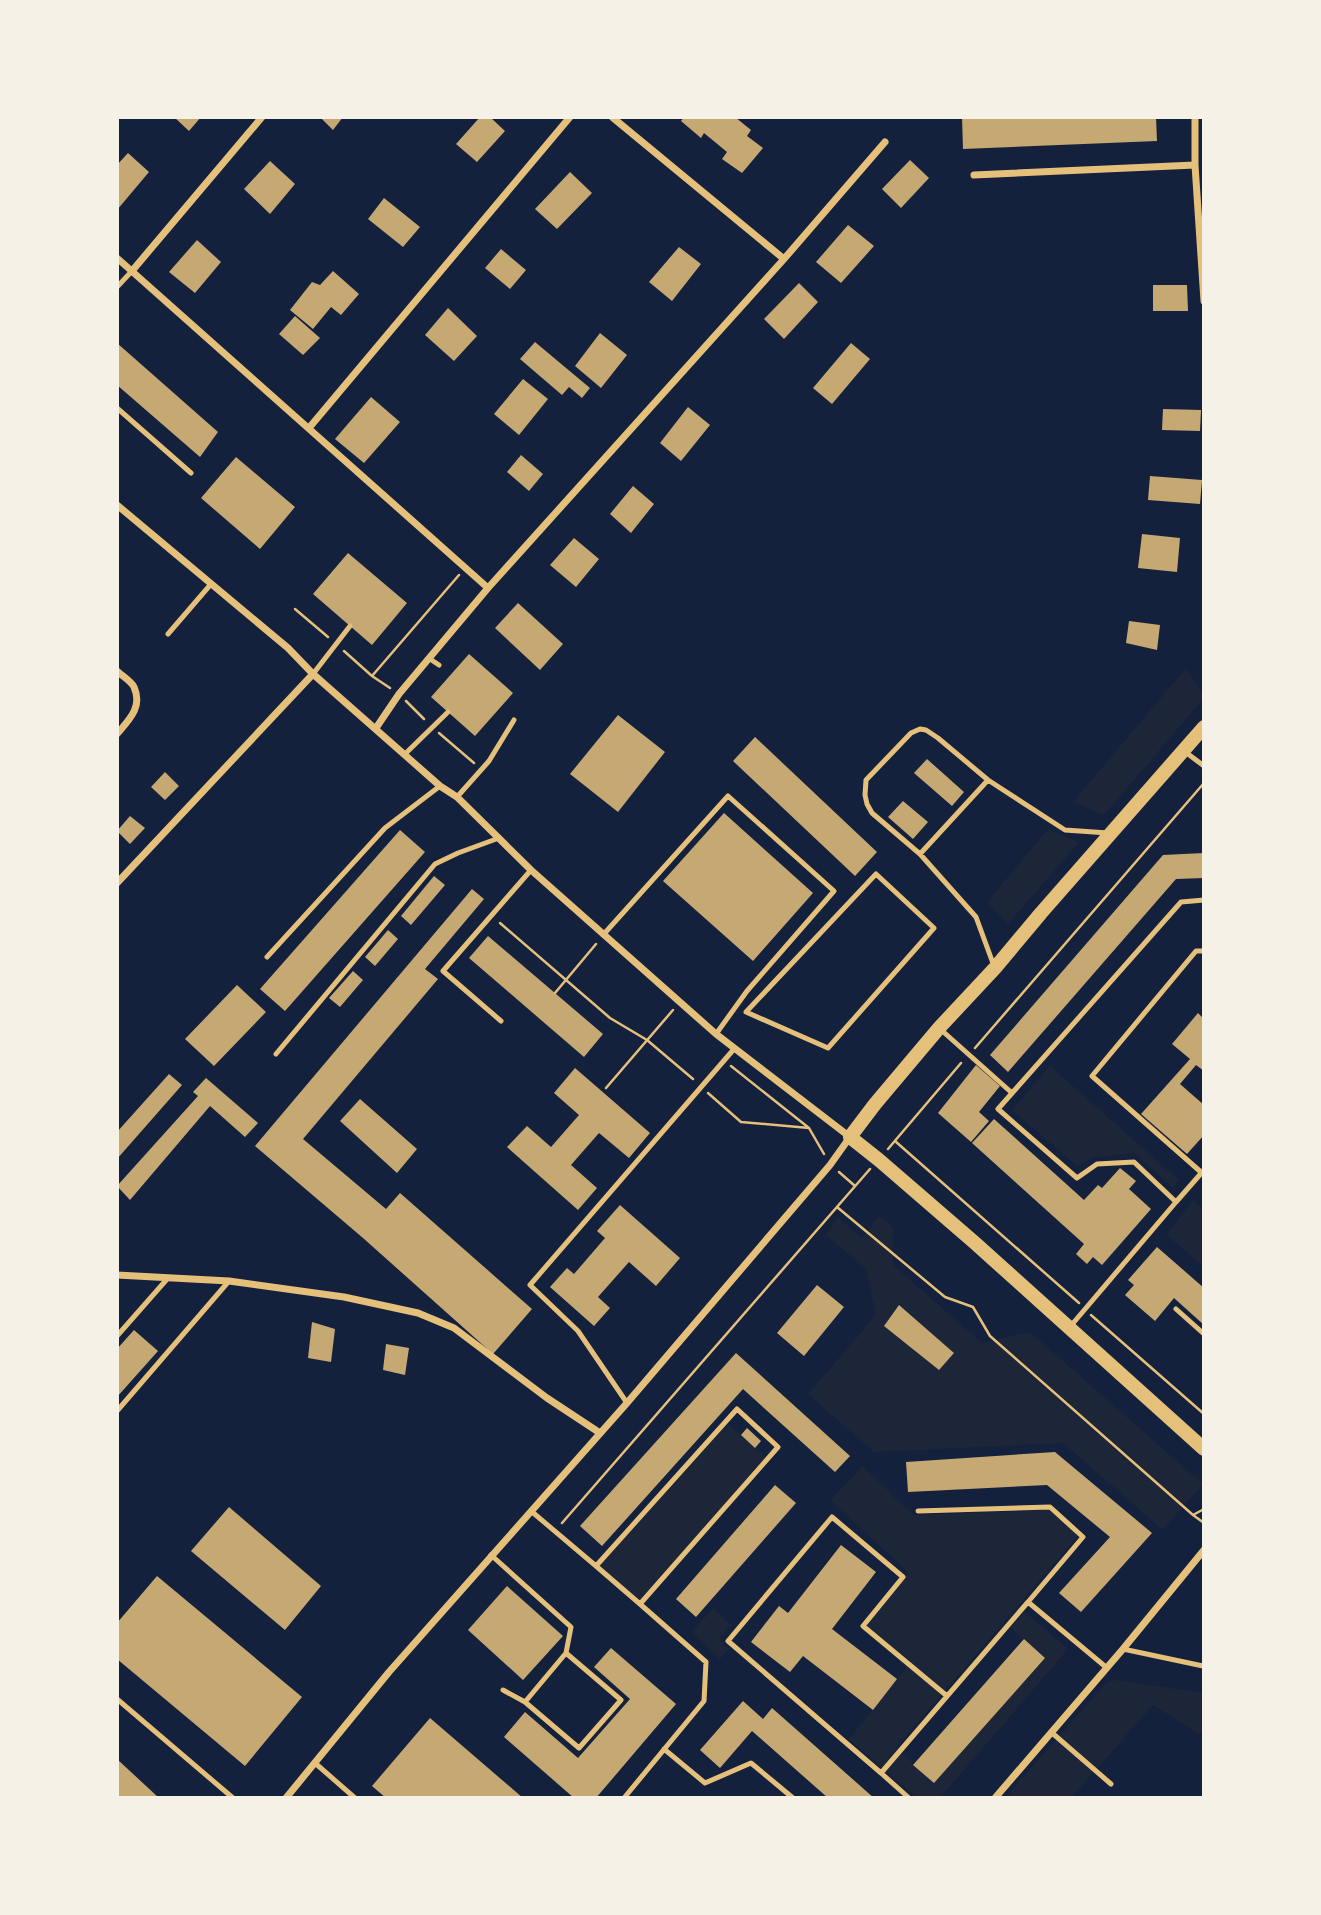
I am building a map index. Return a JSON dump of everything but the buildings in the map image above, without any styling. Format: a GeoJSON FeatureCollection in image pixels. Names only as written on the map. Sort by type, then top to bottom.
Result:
{"type":"FeatureCollection","features":[{"type":"Feature","properties":{"kind":"main road"},"geometry":{"type":"LineString","coordinates":[[1204,727],[995,968],[939,1028],[850,1137],[956,1227],[1204,1449]]}},
{"type":"Feature","properties":{"kind":"street"},"geometry":{"type":"LineString","coordinates":[[132,271],[262,117]]}},
{"type":"Feature","properties":{"kind":"street"},"geometry":{"type":"LineString","coordinates":[[309,428],[570,117]]}},
{"type":"Feature","properties":{"kind":"street"},"geometry":{"type":"LineString","coordinates":[[612,117],[784,259]]}},
{"type":"Feature","properties":{"kind":"street"},"geometry":{"type":"LineString","coordinates":[[1195,117],[1195,165],[1204,301]]}},
{"type":"Feature","properties":{"kind":"street"},"geometry":{"type":"LineString","coordinates":[[376,728],[399,694],[488,588],[784,259],[885,142]]}},
{"type":"Feature","properties":{"kind":"street"},"geometry":{"type":"LineString","coordinates":[[974,175],[1195,165]]}},
{"type":"Feature","properties":{"kind":"street"},"geometry":{"type":"LineString","coordinates":[[117,258],[488,588]]}},
{"type":"Feature","properties":{"kind":"street"},"geometry":{"type":"LineString","coordinates":[[117,505],[288,648],[313,674],[440,786],[457,797],[603,936],[716,1034],[850,1137],[830,1165],[627,1403],[388,1672],[286,1798]]}},
{"type":"Feature","properties":{"kind":"street"},"geometry":{"type":"LineString","coordinates":[[117,671],[134,686],[137,702],[133,716],[117,734]]}},
{"type":"Feature","properties":{"kind":"street"},"geometry":{"type":"LineString","coordinates":[[117,883],[313,674]]}},
{"type":"Feature","properties":{"kind":"street"},"geometry":{"type":"LineString","coordinates":[[117,1275],[229,1281],[345,1295],[418,1312],[454,1328],[547,1398],[600,1433]]}},
{"type":"Feature","properties":{"kind":"street"},"geometry":{"type":"LineString","coordinates":[[995,1798],[1123,1650],[1204,1550]]}},
{"type":"Feature","properties":{"kind":"lane"},"geometry":{"type":"LineString","coordinates":[[117,287],[132,271]]}},
{"type":"Feature","properties":{"kind":"lane"},"geometry":{"type":"LineString","coordinates":[[117,408],[191,473]]}},
{"type":"Feature","properties":{"kind":"lane"},"geometry":{"type":"LineString","coordinates":[[169,634],[211,584]]}},
{"type":"Feature","properties":{"kind":"lane"},"geometry":{"type":"LineString","coordinates":[[313,674],[351,626]]}},
{"type":"Feature","properties":{"kind":"lane"},"geometry":{"type":"LineString","coordinates":[[430,659],[439,665]]}},
{"type":"Feature","properties":{"kind":"lane"},"geometry":{"type":"LineString","coordinates":[[405,754],[448,712]]}},
{"type":"Feature","properties":{"kind":"lane"},"geometry":{"type":"LineString","coordinates":[[457,797],[489,761],[514,720]]}},
{"type":"Feature","properties":{"kind":"lane"},"geometry":{"type":"LineString","coordinates":[[995,968],[976,917],[919,853],[872,813],[865,795],[866,780],[911,733],[920,729],[926,730],[988,780],[1065,830],[1111,833]]}},
{"type":"Feature","properties":{"kind":"lane"},"geometry":{"type":"LineString","coordinates":[[1184,751],[1204,766]]}},
{"type":"Feature","properties":{"kind":"lane"},"geometry":{"type":"LineString","coordinates":[[919,853],[988,780]]}},
{"type":"Feature","properties":{"kind":"lane"},"geometry":{"type":"LineString","coordinates":[[267,957],[385,828],[440,786]]}},
{"type":"Feature","properties":{"kind":"lane"},"geometry":{"type":"LineString","coordinates":[[603,936],[728,796],[834,891],[747,991],[716,1034]]}},
{"type":"Feature","properties":{"kind":"lane"},"geometry":{"type":"LineString","coordinates":[[276,1054],[435,864],[499,838]]}},
{"type":"Feature","properties":{"kind":"lane"},"geometry":{"type":"LineString","coordinates":[[501,1021],[443,971],[531,870]]}},
{"type":"Feature","properties":{"kind":"lane"},"geometry":{"type":"LineString","coordinates":[[876,874],[934,928],[828,1048],[746,1012],[876,874]]}},
{"type":"Feature","properties":{"kind":"lane"},"geometry":{"type":"LineString","coordinates":[[1176,1202],[1134,1162],[1097,1164],[1077,1178],[998,1109],[1181,902],[1204,900]]}},
{"type":"Feature","properties":{"kind":"lane"},"geometry":{"type":"LineString","coordinates":[[1069,1328],[1203,1172],[1092,1076],[1196,951],[1204,951]]}},
{"type":"Feature","properties":{"kind":"lane"},"geometry":{"type":"LineString","coordinates":[[939,1028],[1012,1093]]}},
{"type":"Feature","properties":{"kind":"lane"},"geometry":{"type":"LineString","coordinates":[[627,1403],[578,1331],[530,1285],[734,1049]]}},
{"type":"Feature","properties":{"kind":"lane"},"geometry":{"type":"LineString","coordinates":[[117,1336],[169,1277]]}},
{"type":"Feature","properties":{"kind":"lane"},"geometry":{"type":"LineString","coordinates":[[117,1411],[229,1281]]}},
{"type":"Feature","properties":{"kind":"lane"},"geometry":{"type":"LineString","coordinates":[[1176,1309],[1204,1334]]}},
{"type":"Feature","properties":{"kind":"lane"},"geometry":{"type":"LineString","coordinates":[[596,1566],[737,1409],[778,1447],[640,1605]]}},
{"type":"Feature","properties":{"kind":"lane"},"geometry":{"type":"LineString","coordinates":[[881,1773],[1083,1537],[1051,1507],[918,1511]]}},
{"type":"Feature","properties":{"kind":"lane"},"geometry":{"type":"LineString","coordinates":[[531,1511],[706,1662],[704,1701],[624,1798]]}},
{"type":"Feature","properties":{"kind":"lane"},"geometry":{"type":"LineString","coordinates":[[909,1798],[728,1641],[832,1517],[903,1577],[863,1626],[947,1696]]}},
{"type":"Feature","properties":{"kind":"lane"},"geometry":{"type":"LineString","coordinates":[[491,1555],[571,1627],[566,1653],[525,1702]]}},
{"type":"Feature","properties":{"kind":"lane"},"geometry":{"type":"LineString","coordinates":[[1028,1602],[1107,1668]]}},
{"type":"Feature","properties":{"kind":"lane"},"geometry":{"type":"LineString","coordinates":[[1123,1650],[1204,1665]]}},
{"type":"Feature","properties":{"kind":"lane"},"geometry":{"type":"LineString","coordinates":[[503,1690],[525,1702],[579,1748],[621,1700],[566,1653]]}},
{"type":"Feature","properties":{"kind":"lane"},"geometry":{"type":"LineString","coordinates":[[117,1699],[233,1798]]}},
{"type":"Feature","properties":{"kind":"lane"},"geometry":{"type":"LineString","coordinates":[[1051,1732],[1111,1784]]}},
{"type":"Feature","properties":{"kind":"lane"},"geometry":{"type":"LineString","coordinates":[[664,1749],[705,1783],[751,1763],[793,1798]]}},
{"type":"Feature","properties":{"kind":"lane"},"geometry":{"type":"LineString","coordinates":[[316,1763],[355,1798]]}},
{"type":"Feature","properties":{"kind":"path"},"geometry":{"type":"LineString","coordinates":[[372,676],[465,568]]}},
{"type":"Feature","properties":{"kind":"path"},"geometry":{"type":"LineString","coordinates":[[491,915],[610,1018],[647,1041],[741,1122],[809,1128]]}},
{"type":"Feature","properties":{"kind":"path"},"geometry":{"type":"LineString","coordinates":[[555,993],[603,936]]}},
{"type":"Feature","properties":{"kind":"path"},"geometry":{"type":"LineString","coordinates":[[606,1088],[680,1002]]}},
{"type":"Feature","properties":{"kind":"path"},"geometry":{"type":"LineString","coordinates":[[724,1060],[809,1128],[830,1165],[855,1186]]}},
{"type":"Feature","properties":{"kind":"path"},"geometry":{"type":"LineString","coordinates":[[895,1141],[1204,1414]]}},
{"type":"Feature","properties":{"kind":"path"},"geometry":{"type":"LineString","coordinates":[[837,1207],[945,1297],[973,1307],[990,1336],[1204,1523]]}},
{"type":"Feature","properties":{"kind":"path"},"geometry":{"type":"LineString","coordinates":[[1193,1516],[1204,1509]]}},
{"type":"Feature","properties":{"kind":"shaded area"},"geometry":{"type":"Polygon","coordinates":[[[1186,668],[1204,698],[1104,815],[1073,802],[1186,668]]]}},
{"type":"Feature","properties":{"kind":"shaded area"},"geometry":{"type":"Polygon","coordinates":[[[1048,829],[1079,842],[1008,924],[987,902],[1048,829]]]}},
{"type":"Feature","properties":{"kind":"shaded area"},"geometry":{"type":"Polygon","coordinates":[[[1050,1066],[1179,1180],[1173,1188],[1134,1153],[1092,1158],[1077,1166],[1012,1110],[1050,1066]]]}},
{"type":"Feature","properties":{"kind":"shaded area"},"geometry":{"type":"Polygon","coordinates":[[[1193,1200],[1204,1210],[1204,1267],[1167,1235],[1193,1200]]]}},
{"type":"Feature","properties":{"kind":"shaded area"},"geometry":{"type":"Polygon","coordinates":[[[879,1216],[893,1227],[893,1265],[982,1343],[1030,1332],[1203,1484],[1163,1530],[1063,1443],[874,1452],[808,1394],[876,1315],[866,1269],[826,1235],[838,1217],[862,1238],[879,1216]]]}},
{"type":"Feature","properties":{"kind":"shaded area"},"geometry":{"type":"Polygon","coordinates":[[[728,1424],[766,1457],[640,1601],[599,1566],[728,1424]]]}},
{"type":"Feature","properties":{"kind":"shaded area"},"geometry":{"type":"Polygon","coordinates":[[[863,1466],[913,1515],[1049,1510],[1078,1536],[896,1748],[934,1782],[1044,1657],[1011,1628],[1025,1612],[1068,1649],[940,1798],[917,1798],[849,1739],[911,1662],[867,1626],[909,1573],[830,1500],[863,1466]]]}},
{"type":"Feature","properties":{"kind":"shaded area"},"geometry":{"type":"Polygon","coordinates":[[[713,1608],[731,1625],[719,1639],[729,1649],[720,1659],[692,1632],[713,1608]]]}},
{"type":"Feature","properties":{"kind":"shaded area"},"geometry":{"type":"Polygon","coordinates":[[[1116,1680],[1204,1693],[1204,1728],[1199,1734],[1153,1705],[1071,1798],[1005,1798],[1104,1685],[1116,1680]]]}}]}
